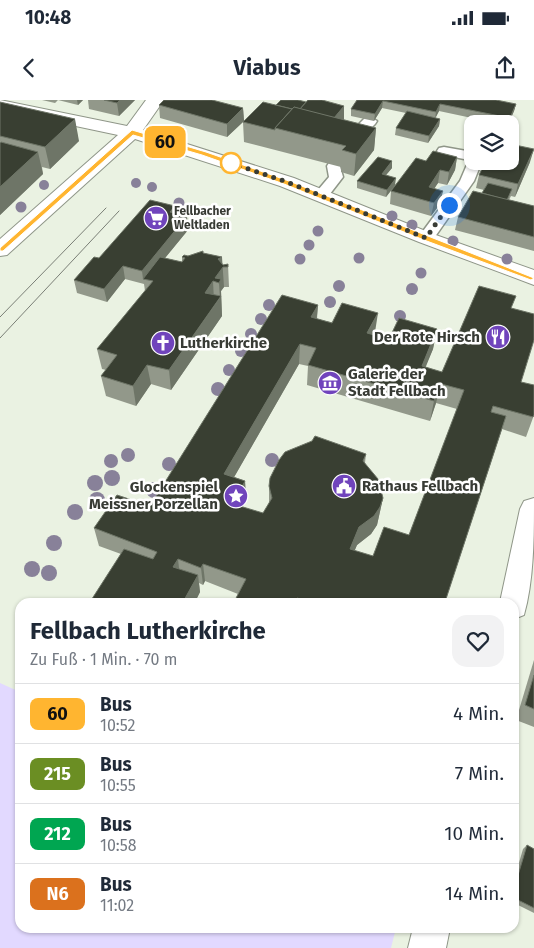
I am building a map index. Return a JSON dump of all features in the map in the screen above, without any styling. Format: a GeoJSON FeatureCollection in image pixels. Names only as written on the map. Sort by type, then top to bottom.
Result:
{"type":"FeatureCollection","features":[{"type":"Feature","properties":{"kind":"street"},"geometry":{"type":"LineString","coordinates":[[0,250],[132,132],[155,100]]}},
{"type":"Feature","properties":{"kind":"street"},"geometry":{"type":"LineString","coordinates":[[0,105],[132,132],[204,154],[287,182],[426,238],[534,278]]}},
{"type":"Feature","properties":{"kind":"street"},"geometry":{"type":"LineString","coordinates":[[516,598],[532,524]]}},
{"type":"Feature","properties":{"kind":"street"},"geometry":{"type":"LineString","coordinates":[[427,948],[431,933]]}},
{"type":"Feature","properties":{"kind":"lane"},"geometry":{"type":"LineString","coordinates":[[348,144],[370,121]]}},
{"type":"Feature","properties":{"kind":"lane"},"geometry":{"type":"LineString","coordinates":[[444,151],[464,155]]}},
{"type":"Feature","properties":{"kind":"lane"},"geometry":{"type":"LineString","coordinates":[[322,196],[336,177],[334,166]]}},
{"type":"Feature","properties":{"kind":"lane"},"geometry":{"type":"LineString","coordinates":[[426,238],[467,181],[471,170]]}},
{"type":"Feature","properties":{"kind":"shaded area"},"geometry":{"type":"Polygon","coordinates":[[[0,683],[15,690],[15,933],[395,933],[391,948],[0,948],[0,683]]]}},
{"type":"Feature","properties":{"kind":"building"},"geometry":{"type":"Polygon","coordinates":[[[104,100],[120,100],[117,103],[104,100]]]}},
{"type":"Feature","properties":{"kind":"building"},"geometry":{"type":"Polygon","coordinates":[[[164,100],[212,100],[243,108],[227,124],[159,105],[164,100]]]}},
{"type":"Feature","properties":{"kind":"building"},"geometry":{"type":"Polygon","coordinates":[[[281,100],[306,102],[300,109],[294,107],[292,109],[276,105],[281,100]]]}},
{"type":"Feature","properties":{"kind":"building"},"geometry":{"type":"Polygon","coordinates":[[[308,100],[322,100],[344,106],[334,118],[300,109],[308,100]]]}},
{"type":"Feature","properties":{"kind":"building"},"geometry":{"type":"Polygon","coordinates":[[[357,100],[496,100],[516,104],[511,115],[495,115],[440,104],[436,112],[383,101],[375,114],[351,109],[357,100]]]}},
{"type":"Feature","properties":{"kind":"building"},"geometry":{"type":"Polygon","coordinates":[[[0,102],[75,119],[45,147],[0,136],[0,102]]]}},
{"type":"Feature","properties":{"kind":"building"},"geometry":{"type":"Polygon","coordinates":[[[263,102],[292,109],[275,130],[243,122],[263,102]]]}},
{"type":"Feature","properties":{"kind":"building"},"geometry":{"type":"Polygon","coordinates":[[[294,107],[376,128],[356,154],[342,150],[346,146],[275,128],[294,107]]]}},
{"type":"Feature","properties":{"kind":"building"},"geometry":{"type":"Polygon","coordinates":[[[407,111],[440,119],[429,136],[396,128],[407,111]]]}},
{"type":"Feature","properties":{"kind":"building"},"geometry":{"type":"Polygon","coordinates":[[[0,143],[38,152],[0,187],[0,143]]]}},
{"type":"Feature","properties":{"kind":"building"},"geometry":{"type":"Polygon","coordinates":[[[519,146],[534,149],[518,184],[479,175],[482,170],[519,170],[519,146]]]}},
{"type":"Feature","properties":{"kind":"building"},"geometry":{"type":"Polygon","coordinates":[[[433,151],[457,157],[449,172],[440,170],[429,187],[443,191],[434,203],[391,191],[416,158],[426,161],[433,151]]]}},
{"type":"Feature","properties":{"kind":"building"},"geometry":{"type":"Polygon","coordinates":[[[378,157],[392,161],[382,174],[396,178],[387,190],[357,181],[378,157]]]}},
{"type":"Feature","properties":{"kind":"building"},"geometry":{"type":"Polygon","coordinates":[[[488,183],[512,189],[507,200],[482,193],[488,183]]]}},
{"type":"Feature","properties":{"kind":"building"},"geometry":{"type":"Polygon","coordinates":[[[473,191],[534,206],[534,237],[458,217],[473,191]]]}},
{"type":"Feature","properties":{"kind":"building"},"geometry":{"type":"Polygon","coordinates":[[[150,200],[175,206],[170,212],[187,216],[142,271],[123,266],[104,289],[74,280],[94,257],[99,258],[150,200]]]}},
{"type":"Feature","properties":{"kind":"building","name":"Lutherkirche"},"geometry":{"type":"Polygon","coordinates":[[[203,251],[203,253],[222,257],[218,259],[223,265],[228,264],[228,267],[223,267],[215,278],[221,279],[219,283],[213,281],[205,293],[221,296],[169,370],[147,365],[133,386],[101,376],[117,355],[97,349],[153,281],[143,279],[160,257],[182,262],[185,258],[182,257],[184,255],[188,256],[203,251]]]}},
{"type":"Feature","properties":{"kind":"building"},"geometry":{"type":"Polygon","coordinates":[[[479,286],[516,296],[511,308],[534,314],[534,340],[521,382],[534,385],[534,415],[533,417],[493,406],[491,412],[506,416],[446,598],[236,598],[246,579],[203,564],[201,568],[178,559],[173,567],[198,575],[185,598],[93,598],[124,549],[153,559],[157,552],[94,528],[117,495],[150,506],[282,295],[318,305],[311,317],[332,323],[342,303],[378,313],[367,333],[389,339],[399,318],[437,329],[422,366],[442,372],[479,286]],[[300,344],[224,474],[245,481],[233,504],[263,513],[272,498],[269,486],[270,478],[279,460],[285,452],[312,441],[315,436],[366,454],[363,461],[378,479],[383,498],[374,516],[359,527],[350,549],[373,556],[384,527],[409,535],[464,390],[441,384],[434,401],[308,365],[316,348],[300,344]]]}},
{"type":"Feature","properties":{"kind":"building"},"geometry":{"type":"Polygon","coordinates":[[[534,675],[534,709],[525,705],[534,675]]]}},
{"type":"Feature","properties":{"kind":"building"},"geometry":{"type":"Polygon","coordinates":[[[527,845],[534,849],[534,908],[519,900],[519,872],[527,845]]]}},
{"type":"Feature","properties":{"kind":"tram line"},"geometry":{"type":"LineString","coordinates":[[0,317],[106,208]]}},
{"type":"Feature","properties":{"kind":"tram line"},"geometry":{"type":"LineString","coordinates":[[0,338],[119,211]]}},
{"type":"Feature","properties":{"kind":"bus line","name":"60"},"geometry":{"type":"LineString","coordinates":[[0,250],[132,132],[287,182],[426,238],[534,278]]}},
{"type":"Feature","properties":{"kind":"place","name":"Fellbacher Weltladen"},"geometry":{"type":"Point","coordinates":[156,218]}},
{"type":"Feature","properties":{"kind":"place","name":"Der Rote Hirsch"},"geometry":{"type":"Point","coordinates":[498,337]}},
{"type":"Feature","properties":{"kind":"place","name":"Lutherkirche"},"geometry":{"type":"Point","coordinates":[163,343]}},
{"type":"Feature","properties":{"kind":"place","name":"Galerie der Stadt Fellbach"},"geometry":{"type":"Point","coordinates":[330,383]}},
{"type":"Feature","properties":{"kind":"place","name":"Rathaus Fellbach"},"geometry":{"type":"Point","coordinates":[344,486]}},
{"type":"Feature","properties":{"kind":"place","name":"Glockenspiel Meissner Porzellan"},"geometry":{"type":"Point","coordinates":[236,496]}},
{"type":"Feature","properties":{"kind":"route"},"geometry":{"type":"LineString","coordinates":[[231,163],[287,182],[426,238],[449,205]]}}]}
